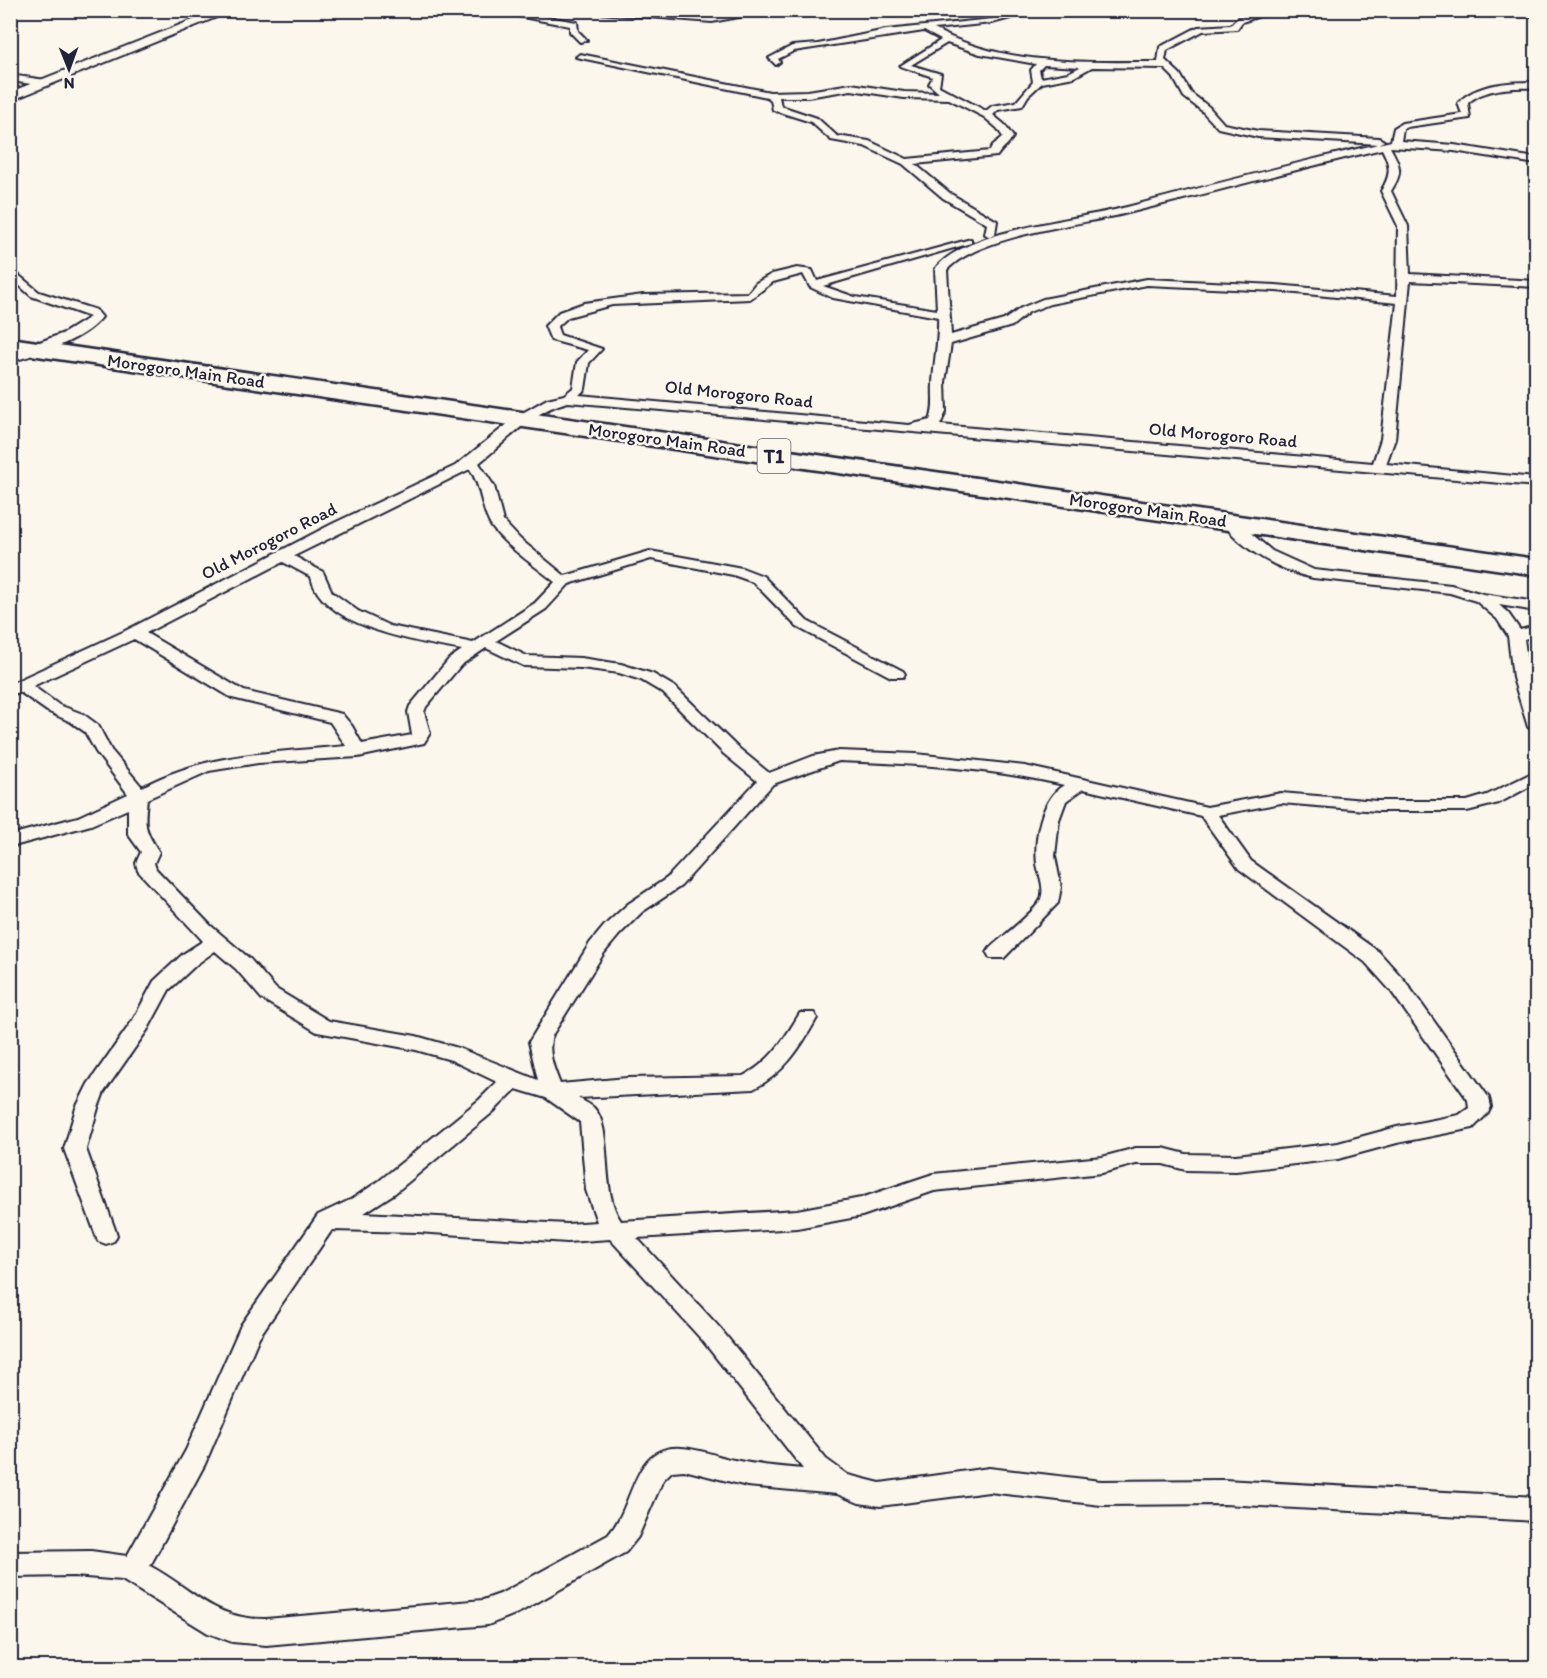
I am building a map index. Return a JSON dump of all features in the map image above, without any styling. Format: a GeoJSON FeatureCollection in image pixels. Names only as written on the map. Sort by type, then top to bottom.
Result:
{"type":"FeatureCollection","features":[{"type":"Feature","properties":{"kind":"highway","name":"Morogoro Main Road"},"geometry":{"type":"LineString","coordinates":[[18,351],[520,419],[1536,567]]}},
{"type":"Feature","properties":{"kind":"street"},"geometry":{"type":"LineString","coordinates":[[10,96],[229,10]]}},
{"type":"Feature","properties":{"kind":"street"},"geometry":{"type":"LineString","coordinates":[[298,10],[317,10]]}},
{"type":"Feature","properties":{"kind":"street"},"geometry":{"type":"LineString","coordinates":[[489,10],[577,24],[574,32],[583,40]]}},
{"type":"Feature","properties":{"kind":"street"},"geometry":{"type":"LineString","coordinates":[[591,20],[604,12],[712,20],[771,10]]}},
{"type":"Feature","properties":{"kind":"street"},"geometry":{"type":"LineString","coordinates":[[776,62],[773,58],[792,49],[818,47],[879,33],[992,21],[1037,10]]}},
{"type":"Feature","properties":{"kind":"street"},"geometry":{"type":"LineString","coordinates":[[1274,10],[1239,20],[1234,27],[1199,30],[1163,48],[1161,60],[1177,76],[1187,95],[1206,109],[1212,119],[1221,126],[1258,134],[1395,144],[1536,161]]}},
{"type":"Feature","properties":{"kind":"street"},"geometry":{"type":"LineString","coordinates":[[1391,10],[1536,14]]}},
{"type":"Feature","properties":{"kind":"street"},"geometry":{"type":"LineString","coordinates":[[925,28],[946,40],[1001,56],[1092,64],[1166,65]]}},
{"type":"Feature","properties":{"kind":"street"},"geometry":{"type":"LineString","coordinates":[[906,162],[994,154],[996,147],[1005,142],[1008,136],[1001,126],[987,115],[934,86],[938,76],[903,66],[946,40]]}},
{"type":"Feature","properties":{"kind":"street"},"geometry":{"type":"LineString","coordinates":[[579,57],[770,95],[805,95],[851,87],[904,95],[949,96]]}},
{"type":"Feature","properties":{"kind":"street"},"geometry":{"type":"LineString","coordinates":[[1038,81],[1035,70],[1043,61]]}},
{"type":"Feature","properties":{"kind":"street"},"geometry":{"type":"LineString","coordinates":[[987,115],[995,108],[1019,104],[1038,81],[1071,75],[1092,64]]}},
{"type":"Feature","properties":{"kind":"street"},"geometry":{"type":"LineString","coordinates":[[10,78],[46,83]]}},
{"type":"Feature","properties":{"kind":"street"},"geometry":{"type":"LineString","coordinates":[[1378,467],[1388,439],[1405,278],[1403,226],[1386,191],[1395,177],[1393,160],[1399,128],[1405,125],[1467,116],[1462,103],[1471,96],[1510,85],[1536,85]]}},
{"type":"Feature","properties":{"kind":"street"},"geometry":{"type":"LineString","coordinates":[[770,95],[776,99],[776,108],[814,120],[834,138],[866,143],[906,162],[947,195],[988,219],[993,224],[990,234]]}},
{"type":"Feature","properties":{"kind":"street"},"geometry":{"type":"LineString","coordinates":[[922,427],[935,423],[938,418],[939,382],[945,342],[939,277],[946,261],[968,250],[1015,233],[1125,211],[1264,173],[1395,144]]}},
{"type":"Feature","properties":{"kind":"street"},"geometry":{"type":"LineString","coordinates":[[814,285],[990,234],[1015,233]]}},
{"type":"Feature","properties":{"kind":"street"},"geometry":{"type":"LineString","coordinates":[[568,398],[579,389],[583,362],[596,349],[555,337],[551,326],[562,314],[588,306],[624,299],[750,296],[760,285],[792,270],[808,272],[814,285],[848,298],[943,314]]}},
{"type":"Feature","properties":{"kind":"street"},"geometry":{"type":"LineString","coordinates":[[10,271],[35,294],[92,312],[96,317],[67,336],[18,351]]}},
{"type":"Feature","properties":{"kind":"street"},"geometry":{"type":"LineString","coordinates":[[1405,278],[1536,284]]}},
{"type":"Feature","properties":{"kind":"street"},"geometry":{"type":"LineString","coordinates":[[945,342],[961,335],[1008,323],[1025,310],[1047,301],[1147,282],[1276,288],[1403,300]]}},
{"type":"Feature","properties":{"kind":"street","name":"Old Morogoro Road"},"geometry":{"type":"LineString","coordinates":[[16,688],[137,634],[283,556],[472,462],[520,419],[541,405],[568,398],[869,426],[909,429],[922,427],[1536,482]]}},
{"type":"Feature","properties":{"kind":"street"},"geometry":{"type":"LineString","coordinates":[[472,462],[487,486],[496,522],[515,542],[563,580]]}},
{"type":"Feature","properties":{"kind":"street"},"geometry":{"type":"LineString","coordinates":[[1229,522],[1272,560],[1313,574],[1451,588],[1481,598],[1536,606]]}},
{"type":"Feature","properties":{"kind":"street"},"geometry":{"type":"LineString","coordinates":[[10,841],[103,814],[177,776],[208,766],[252,759],[358,752],[422,737],[416,712],[418,706],[455,662],[545,600],[557,590],[563,580],[650,555],[737,571],[758,579],[802,624],[897,674]]}},
{"type":"Feature","properties":{"kind":"street"},"geometry":{"type":"LineString","coordinates":[[283,556],[318,576],[321,589],[353,614],[385,630],[438,643],[480,645],[524,661],[581,663],[621,669],[658,682],[730,750],[767,780]]}},
{"type":"Feature","properties":{"kind":"street"},"geometry":{"type":"LineString","coordinates":[[1481,598],[1503,616],[1516,636],[1521,678],[1536,727]]}},
{"type":"Feature","properties":{"kind":"street"},"geometry":{"type":"LineString","coordinates":[[1516,636],[1536,631]]}},
{"type":"Feature","properties":{"kind":"street"},"geometry":{"type":"LineString","coordinates":[[137,634],[165,648],[224,689],[238,695],[336,718],[344,726],[358,752]]}},
{"type":"Feature","properties":{"kind":"street"},"geometry":{"type":"LineString","coordinates":[[16,688],[87,724],[104,752],[127,777],[138,797],[135,824],[137,834],[150,850],[145,862],[147,871],[215,942],[243,964],[269,994],[324,1027],[416,1043],[458,1055],[512,1080],[554,1092],[586,1113],[591,1121],[597,1190],[605,1214],[616,1231],[711,1334],[817,1467],[835,1483]]}},
{"type":"Feature","properties":{"kind":"street"},"geometry":{"type":"LineString","coordinates":[[554,1092],[543,1067],[539,1042],[597,948],[635,908],[674,882],[767,780],[819,760],[839,756],[872,757],[1025,771],[1207,812],[1281,798],[1377,806],[1467,806],[1493,799],[1536,776]]}},
{"type":"Feature","properties":{"kind":"street"},"geometry":{"type":"LineString","coordinates":[[997,953],[1049,903],[1052,895],[1046,861],[1049,829],[1056,801],[1063,793],[1081,783]]}},
{"type":"Feature","properties":{"kind":"street"},"geometry":{"type":"LineString","coordinates":[[326,1221],[407,1222],[567,1233],[797,1219],[862,1207],[917,1186],[933,1183],[1102,1165],[1150,1155],[1199,1163],[1338,1151],[1397,1135],[1448,1127],[1465,1122],[1477,1113],[1480,1107],[1478,1098],[1385,972],[1348,938],[1245,865],[1207,812]]}},
{"type":"Feature","properties":{"kind":"street"},"geometry":{"type":"LineString","coordinates":[[106,1235],[75,1149],[87,1108],[95,1089],[141,1024],[161,986],[190,959],[215,942]]}},
{"type":"Feature","properties":{"kind":"street"},"geometry":{"type":"LineString","coordinates":[[554,1092],[627,1086],[746,1084],[759,1079],[787,1052],[807,1018]]}},
{"type":"Feature","properties":{"kind":"street"},"geometry":{"type":"LineString","coordinates":[[133,1571],[196,1456],[249,1332],[326,1221],[360,1205],[387,1187],[486,1106],[512,1080]]}},
{"type":"Feature","properties":{"kind":"street"},"geometry":{"type":"LineString","coordinates":[[10,1565],[48,1563],[117,1567],[133,1571],[181,1605],[231,1628],[256,1634],[319,1625],[479,1614],[490,1612],[518,1600],[622,1539],[631,1526],[654,1471],[664,1461],[677,1458],[736,1472],[835,1483],[864,1494],[912,1491],[988,1480],[1019,1481],[1084,1492],[1224,1492],[1536,1509]]}}]}
